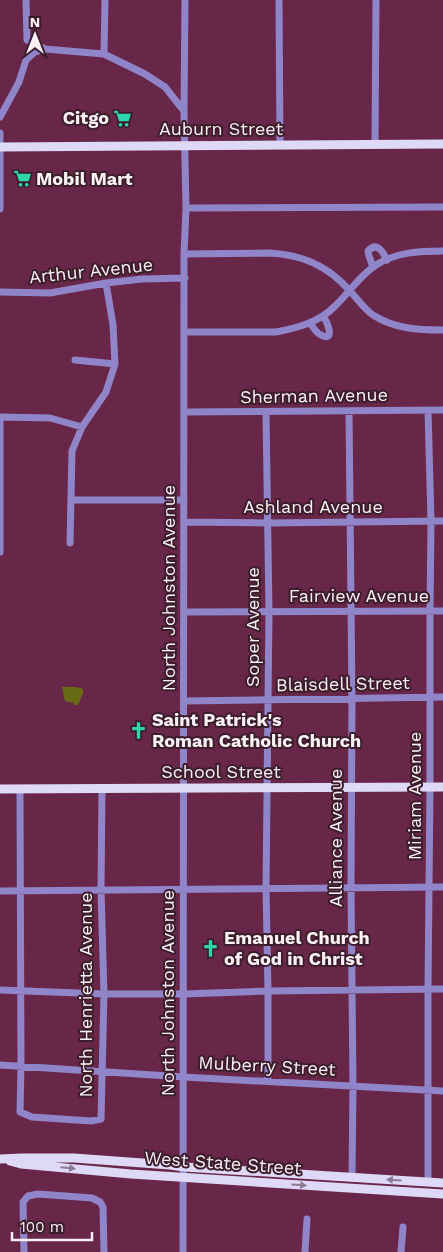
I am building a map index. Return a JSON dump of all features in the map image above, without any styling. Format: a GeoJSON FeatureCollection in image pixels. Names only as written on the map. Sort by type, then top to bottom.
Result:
{"type":"FeatureCollection","features":[{"type":"Feature","properties":{"kind":"main road","name":"Auburn Street"},"geometry":{"type":"LineString","coordinates":[[0,147],[443,144]]}},
{"type":"Feature","properties":{"kind":"main road","name":"School Street"},"geometry":{"type":"LineString","coordinates":[[0,789],[443,787]]}},
{"type":"Feature","properties":{"kind":"main road","name":"West State Street"},"geometry":{"type":"LineString","coordinates":[[1,1159],[74,1158],[184,1167],[443,1183]]}},
{"type":"Feature","properties":{"kind":"main road","name":"West State Street"},"geometry":{"type":"LineString","coordinates":[[1,1159],[20,1164],[131,1174],[443,1194]]}},
{"type":"Feature","properties":{"kind":"street"},"geometry":{"type":"LineString","coordinates":[[0,117],[19,82],[26,60],[26,0]]}},
{"type":"Feature","properties":{"kind":"street"},"geometry":{"type":"LineString","coordinates":[[104,54],[105,0]]}},
{"type":"Feature","properties":{"kind":"street","name":"North Johnston Avenue"},"geometry":{"type":"LineString","coordinates":[[184,1252],[185,0]]}},
{"type":"Feature","properties":{"kind":"street"},"geometry":{"type":"LineString","coordinates":[[279,0],[280,145]]}},
{"type":"Feature","properties":{"kind":"street"},"geometry":{"type":"LineString","coordinates":[[375,144],[376,0]]}},
{"type":"Feature","properties":{"kind":"street"},"geometry":{"type":"LineString","coordinates":[[27,40],[45,49],[104,54],[145,74],[165,87],[184,112]]}},
{"type":"Feature","properties":{"kind":"street"},"geometry":{"type":"LineString","coordinates":[[26,60],[35,52],[45,49]]}},
{"type":"Feature","properties":{"kind":"street"},"geometry":{"type":"LineString","coordinates":[[0,133],[0,209]]}},
{"type":"Feature","properties":{"kind":"street"},"geometry":{"type":"LineString","coordinates":[[186,208],[443,207]]}},
{"type":"Feature","properties":{"kind":"street"},"geometry":{"type":"LineString","coordinates":[[374,267],[368,251],[371,249],[378,248],[387,260]]}},
{"type":"Feature","properties":{"kind":"street"},"geometry":{"type":"LineString","coordinates":[[184,332],[276,332],[289,330],[310,323],[323,316],[335,307],[374,267],[387,260],[399,255],[443,251]]}},
{"type":"Feature","properties":{"kind":"street"},"geometry":{"type":"LineString","coordinates":[[184,254],[268,252],[303,257],[322,267],[350,290],[365,308],[385,322],[410,329],[443,330]]}},
{"type":"Feature","properties":{"kind":"street","name":"Arthur Avenue"},"geometry":{"type":"LineString","coordinates":[[0,292],[50,293],[106,283],[142,279],[184,278]]}},
{"type":"Feature","properties":{"kind":"street"},"geometry":{"type":"LineString","coordinates":[[70,543],[72,452],[82,427],[106,392],[115,364],[113,325],[106,283]]}},
{"type":"Feature","properties":{"kind":"street"},"geometry":{"type":"LineString","coordinates":[[310,323],[322,336],[328,335],[329,327],[323,316]]}},
{"type":"Feature","properties":{"kind":"street"},"geometry":{"type":"LineString","coordinates":[[75,360],[115,364]]}},
{"type":"Feature","properties":{"kind":"street","name":"Miriam Avenue"},"geometry":{"type":"LineString","coordinates":[[428,410],[431,521],[428,1182]]}},
{"type":"Feature","properties":{"kind":"street","name":"Sherman Avenue"},"geometry":{"type":"LineString","coordinates":[[185,412],[443,410]]}},
{"type":"Feature","properties":{"kind":"street","name":"Alliance Avenue"},"geometry":{"type":"LineString","coordinates":[[348,411],[352,611],[352,1177]]}},
{"type":"Feature","properties":{"kind":"street","name":"Soper Avenue"},"geometry":{"type":"LineString","coordinates":[[266,412],[268,523],[266,788],[268,1081]]}},
{"type":"Feature","properties":{"kind":"street"},"geometry":{"type":"LineString","coordinates":[[0,552],[0,418],[50,418],[82,427]]}},
{"type":"Feature","properties":{"kind":"street"},"geometry":{"type":"LineString","coordinates":[[71,500],[184,500]]}},
{"type":"Feature","properties":{"kind":"street","name":"Ashland Avenue"},"geometry":{"type":"LineString","coordinates":[[184,522],[443,521]]}},
{"type":"Feature","properties":{"kind":"street","name":"Fairview Avenue"},"geometry":{"type":"LineString","coordinates":[[184,612],[443,611]]}},
{"type":"Feature","properties":{"kind":"street","name":"Blaisdell Street"},"geometry":{"type":"LineString","coordinates":[[184,701],[443,697]]}},
{"type":"Feature","properties":{"kind":"street"},"geometry":{"type":"LineString","coordinates":[[20,789],[21,1066]]}},
{"type":"Feature","properties":{"kind":"street","name":"North Henrietta Avenue"},"geometry":{"type":"LineString","coordinates":[[21,1066],[20,1112],[32,1117],[91,1121],[101,1119],[104,994],[101,890],[102,789]]}},
{"type":"Feature","properties":{"kind":"street"},"geometry":{"type":"LineString","coordinates":[[0,891],[443,887]]}},
{"type":"Feature","properties":{"kind":"street"},"geometry":{"type":"LineString","coordinates":[[0,990],[104,994],[184,994],[443,989]]}},
{"type":"Feature","properties":{"kind":"street","name":"Mulberry Street"},"geometry":{"type":"LineString","coordinates":[[0,1064],[443,1092]]}},
{"type":"Feature","properties":{"kind":"street"},"geometry":{"type":"LineString","coordinates":[[24,1252],[23,1202],[28,1196],[40,1194],[92,1198],[100,1202],[103,1208],[104,1252]]}},
{"type":"Feature","properties":{"kind":"street"},"geometry":{"type":"LineString","coordinates":[[305,1252],[307,1219]]}},
{"type":"Feature","properties":{"kind":"street"},"geometry":{"type":"LineString","coordinates":[[401,1252],[403,1227]]}},
{"type":"Feature","properties":{"kind":"street"},"geometry":{"type":"LineString","coordinates":[[176,1252],[184,1252]]}},
{"type":"Feature","properties":{"kind":"shaded area"},"geometry":{"type":"Polygon","coordinates":[[[62,687],[83,689],[78,705],[65,701],[62,687]]]}},
{"type":"Feature","properties":{"kind":"place","name":"Citgo"},"geometry":{"type":"Point","coordinates":[123,118]}},
{"type":"Feature","properties":{"kind":"place","name":"Mobil Mart"},"geometry":{"type":"Point","coordinates":[22,179]}},
{"type":"Feature","properties":{"kind":"place","name":"Saint Patrick's Roman Catholic Church"},"geometry":{"type":"Point","coordinates":[138,730]}},
{"type":"Feature","properties":{"kind":"place","name":"Emanuel Church of God in Christ"},"geometry":{"type":"Point","coordinates":[210,948]}}]}
